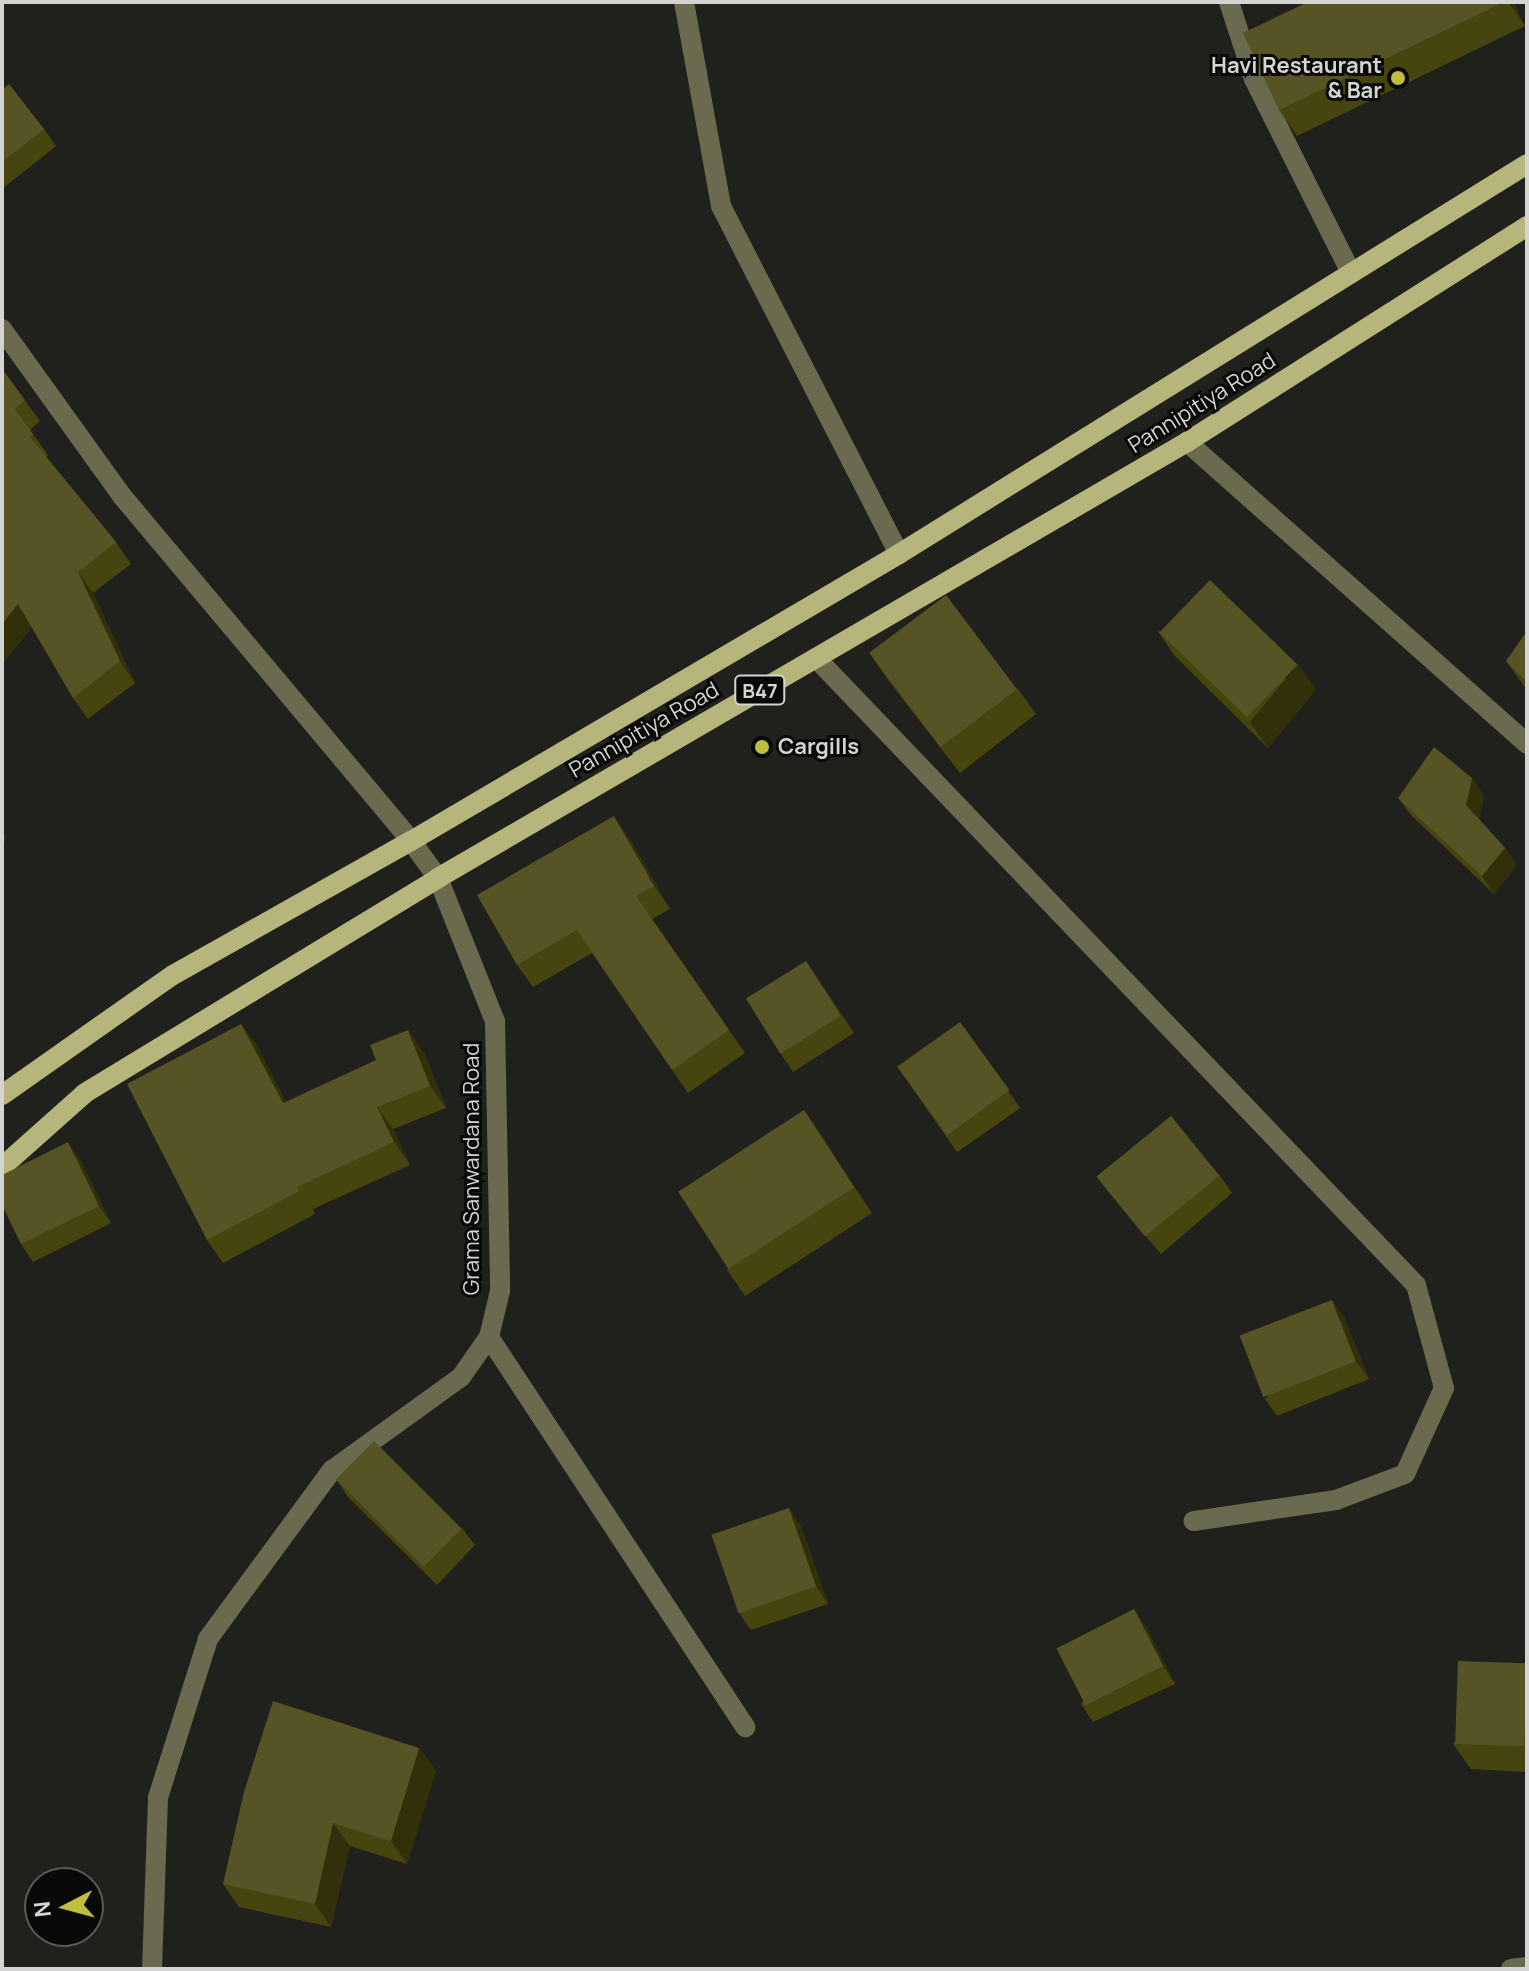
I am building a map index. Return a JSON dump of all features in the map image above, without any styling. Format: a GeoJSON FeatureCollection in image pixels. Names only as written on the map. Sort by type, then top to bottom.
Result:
{"type":"FeatureCollection","features":[{"type":"Feature","properties":{"kind":"main road","name":"Pannipitiya Road"},"geometry":{"type":"LineString","coordinates":[[2,1095],[173,975],[411,841],[899,554],[1527,164]]}},
{"type":"Feature","properties":{"kind":"main road","name":"Pannipitiya Road"},"geometry":{"type":"LineString","coordinates":[[2,1167],[85,1093],[438,878],[1187,442],[1527,226]]}},
{"type":"Feature","properties":{"kind":"street"},"geometry":{"type":"LineString","coordinates":[[684,2],[721,206],[899,554]]}},
{"type":"Feature","properties":{"kind":"street"},"geometry":{"type":"LineString","coordinates":[[1229,2],[1254,79],[1351,273]]}},
{"type":"Feature","properties":{"kind":"street","name":"Grama Sanwardana Road"},"geometry":{"type":"LineString","coordinates":[[3,332],[122,496],[411,841],[438,878],[495,1021],[500,1291],[489,1337],[461,1377],[332,1470],[208,1639],[158,1798],[152,1969]]}},
{"type":"Feature","properties":{"kind":"street"},"geometry":{"type":"LineString","coordinates":[[1187,442],[1527,744]]}},
{"type":"Feature","properties":{"kind":"street"},"geometry":{"type":"LineString","coordinates":[[816,658],[1416,1285],[1444,1388],[1405,1474],[1336,1500],[1194,1521]]}},
{"type":"Feature","properties":{"kind":"street"},"geometry":{"type":"LineString","coordinates":[[489,1337],[745,1727]]}},
{"type":"Feature","properties":{"kind":"street"},"geometry":{"type":"LineString","coordinates":[[1511,1969],[1527,1967]]}},
{"type":"Feature","properties":{"kind":"building"},"geometry":{"type":"Polygon","coordinates":[[[1308,2],[1504,2],[1279,110],[1243,33],[1308,2]]]}},
{"type":"Feature","properties":{"kind":"building"},"geometry":{"type":"Polygon","coordinates":[[[9,84],[44,129],[2,162],[2,90],[9,84]]]}},
{"type":"Feature","properties":{"kind":"building"},"geometry":{"type":"Polygon","coordinates":[[[2,369],[25,400],[15,409],[33,434],[30,437],[116,542],[78,572],[120,661],[73,698],[18,604],[2,624],[2,369]]]}},
{"type":"Feature","properties":{"kind":"building"},"geometry":{"type":"Polygon","coordinates":[[[1210,580],[1298,665],[1247,717],[1159,633],[1210,580]]]}},
{"type":"Feature","properties":{"kind":"building"},"geometry":{"type":"Polygon","coordinates":[[[946,595],[1017,689],[940,747],[869,653],[946,595]]]}},
{"type":"Feature","properties":{"kind":"building"},"geometry":{"type":"Polygon","coordinates":[[[1527,631],[1527,682],[1506,661],[1527,631]]]}},
{"type":"Feature","properties":{"kind":"building"},"geometry":{"type":"Polygon","coordinates":[[[1434,747],[1472,778],[1466,805],[1505,848],[1482,876],[1398,798],[1434,747]]]}},
{"type":"Feature","properties":{"kind":"building"},"geometry":{"type":"Polygon","coordinates":[[[614,816],[654,886],[636,896],[729,1030],[672,1070],[577,930],[517,965],[477,895],[614,816]]]}},
{"type":"Feature","properties":{"kind":"building"},"geometry":{"type":"Polygon","coordinates":[[[806,961],[840,1016],[780,1054],[746,999],[806,961]]]}},
{"type":"Feature","properties":{"kind":"building"},"geometry":{"type":"Polygon","coordinates":[[[960,1022],[1009,1090],[947,1135],[898,1067],[960,1022]]]}},
{"type":"Feature","properties":{"kind":"building"},"geometry":{"type":"Polygon","coordinates":[[[241,1024],[283,1103],[376,1060],[370,1045],[408,1030],[430,1086],[377,1107],[394,1142],[297,1187],[299,1191],[207,1240],[127,1084],[241,1024]]]}},
{"type":"Feature","properties":{"kind":"building"},"geometry":{"type":"Polygon","coordinates":[[[804,1110],[854,1187],[728,1269],[678,1192],[804,1110]]]}},
{"type":"Feature","properties":{"kind":"building"},"geometry":{"type":"Polygon","coordinates":[[[1171,1116],[1219,1176],[1145,1236],[1096,1176],[1171,1116]]]}},
{"type":"Feature","properties":{"kind":"building"},"geometry":{"type":"Polygon","coordinates":[[[68,1142],[99,1206],[21,1244],[2,1205],[2,1175],[68,1142]]]}},
{"type":"Feature","properties":{"kind":"building"},"geometry":{"type":"Polygon","coordinates":[[[1332,1300],[1356,1362],[1263,1397],[1240,1335],[1332,1300]]]}},
{"type":"Feature","properties":{"kind":"building"},"geometry":{"type":"Polygon","coordinates":[[[374,1441],[462,1529],[423,1567],[336,1479],[374,1441]]]}},
{"type":"Feature","properties":{"kind":"building"},"geometry":{"type":"Polygon","coordinates":[[[789,1508],[816,1586],[738,1613],[711,1535],[789,1508]]]}},
{"type":"Feature","properties":{"kind":"building"},"geometry":{"type":"Polygon","coordinates":[[[1134,1609],[1163,1666],[1086,1706],[1056,1648],[1134,1609]]]}},
{"type":"Feature","properties":{"kind":"building"},"geometry":{"type":"Polygon","coordinates":[[[1458,1661],[1527,1663],[1524,1746],[1455,1744],[1458,1661]]]}},
{"type":"Feature","properties":{"kind":"building"},"geometry":{"type":"Polygon","coordinates":[[[273,1701],[419,1748],[391,1841],[333,1823],[315,1904],[223,1884],[244,1792],[273,1701]]]}},
{"type":"Feature","properties":{"kind":"place","name":"Havi Restaurant & Bar"},"geometry":{"type":"Point","coordinates":[1398,78]}},
{"type":"Feature","properties":{"kind":"place","name":"Cargills"},"geometry":{"type":"Point","coordinates":[762,747]}}]}
